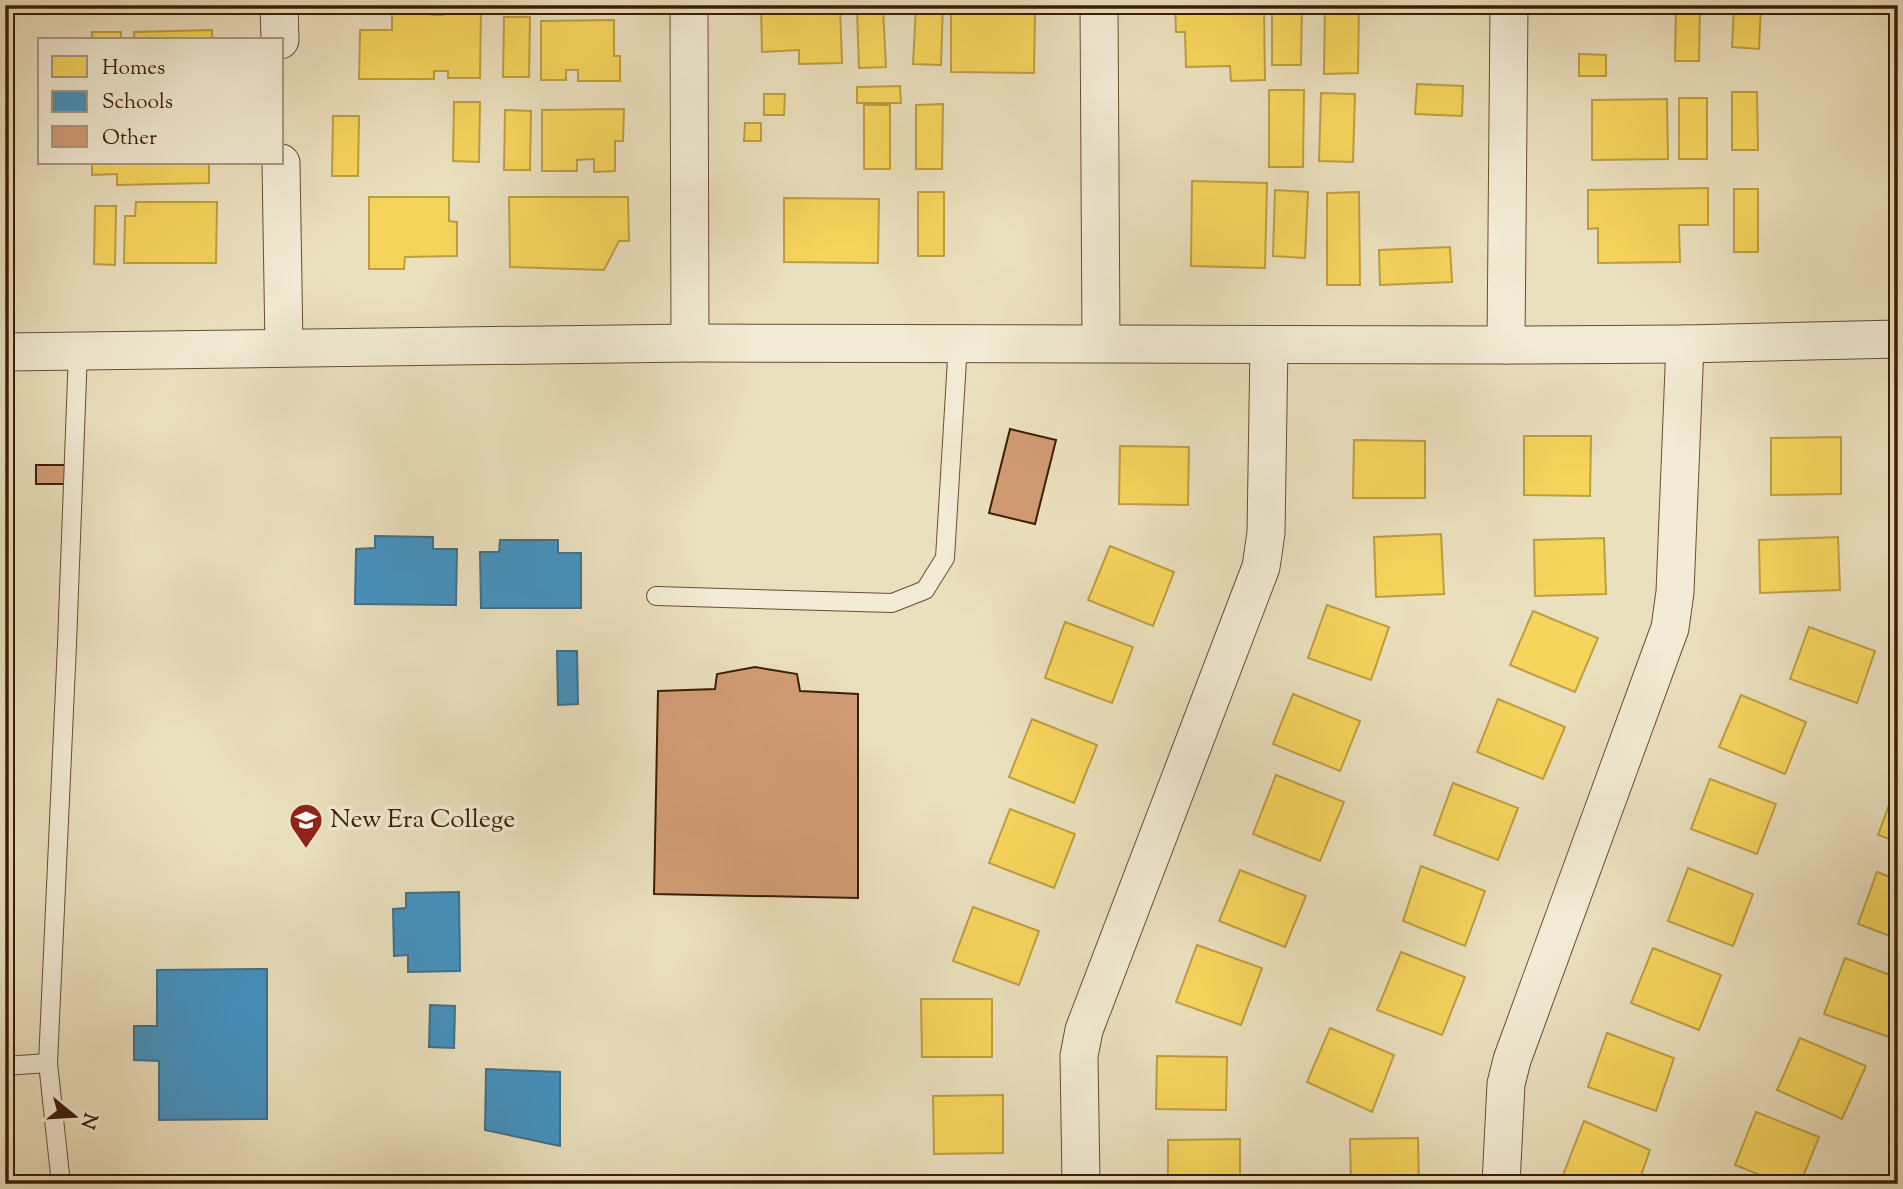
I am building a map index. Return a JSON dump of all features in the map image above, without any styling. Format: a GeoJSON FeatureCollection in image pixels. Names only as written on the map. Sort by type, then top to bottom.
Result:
{"type":"FeatureCollection","features":[{"type":"Feature","properties":{"kind":"street"},"geometry":{"type":"LineString","coordinates":[[279,5],[280,38]]}},
{"type":"Feature","properties":{"kind":"street"},"geometry":{"type":"LineString","coordinates":[[689,5],[690,343]]}},
{"type":"Feature","properties":{"kind":"street"},"geometry":{"type":"LineString","coordinates":[[1099,5],[1101,343]]}},
{"type":"Feature","properties":{"kind":"street"},"geometry":{"type":"LineString","coordinates":[[1506,345],[1510,5]]}},
{"type":"Feature","properties":{"kind":"street"},"geometry":{"type":"LineString","coordinates":[[281,164],[284,347]]}},
{"type":"Feature","properties":{"kind":"street"},"geometry":{"type":"LineString","coordinates":[[5,352],[690,343],[1506,345],[1898,339]]}},
{"type":"Feature","properties":{"kind":"street"},"geometry":{"type":"LineString","coordinates":[[1501,1184],[1506,1084],[1513,1060],[1670,628],[1675,592],[1685,344]]}},
{"type":"Feature","properties":{"kind":"street"},"geometry":{"type":"LineString","coordinates":[[1081,1184],[1079,1056],[1084,1030],[1261,567],[1266,533],[1269,345]]}},
{"type":"Feature","properties":{"kind":"lane"},"geometry":{"type":"LineString","coordinates":[[656,596],[892,603],[925,590],[945,558],[958,343]]}},
{"type":"Feature","properties":{"kind":"lane"},"geometry":{"type":"LineString","coordinates":[[61,1184],[48,1063],[78,351]]}},
{"type":"Feature","properties":{"kind":"lane"},"geometry":{"type":"LineString","coordinates":[[5,1066],[48,1063]]}},
{"type":"Feature","properties":{"kind":"building: Homes"},"geometry":{"type":"Polygon","coordinates":[[[129,5],[161,5],[161,8],[129,8],[129,5]]]}},
{"type":"Feature","properties":{"kind":"building: Homes"},"geometry":{"type":"Polygon","coordinates":[[[761,5],[840,5],[842,63],[799,64],[799,50],[762,52],[761,5]]]}},
{"type":"Feature","properties":{"kind":"building: Homes"},"geometry":{"type":"Polygon","coordinates":[[[916,5],[943,5],[941,65],[913,64],[916,5]]]}},
{"type":"Feature","properties":{"kind":"building: Homes"},"geometry":{"type":"Polygon","coordinates":[[[1001,5],[1026,5],[1025,13],[1035,13],[1034,73],[951,72],[951,7],[992,7],[991,13],[1001,13],[1001,5]]]}},
{"type":"Feature","properties":{"kind":"building: Homes"},"geometry":{"type":"Polygon","coordinates":[[[1175,5],[1264,5],[1265,80],[1231,81],[1230,66],[1186,67],[1185,32],[1176,32],[1175,5]]]}},
{"type":"Feature","properties":{"kind":"building: Homes"},"geometry":{"type":"Polygon","coordinates":[[[1272,5],[1302,5],[1301,65],[1272,65],[1272,5]]]}},
{"type":"Feature","properties":{"kind":"building: Homes"},"geometry":{"type":"Polygon","coordinates":[[[1325,5],[1359,5],[1358,73],[1324,74],[1325,5]]]}},
{"type":"Feature","properties":{"kind":"building: Homes"},"geometry":{"type":"Polygon","coordinates":[[[1676,5],[1700,5],[1699,61],[1675,61],[1676,5]]]}},
{"type":"Feature","properties":{"kind":"building: Homes"},"geometry":{"type":"Polygon","coordinates":[[[1734,5],[1761,5],[1759,49],[1732,47],[1734,5]]]}},
{"type":"Feature","properties":{"kind":"building: Homes"},"geometry":{"type":"Polygon","coordinates":[[[392,9],[432,10],[432,15],[443,15],[444,9],[481,9],[480,78],[448,78],[448,71],[434,71],[434,79],[359,79],[360,30],[392,30],[392,9]]]}},
{"type":"Feature","properties":{"kind":"building: Homes"},"geometry":{"type":"Polygon","coordinates":[[[883,9],[886,67],[859,68],[857,10],[883,9]]]}},
{"type":"Feature","properties":{"kind":"building: Homes"},"geometry":{"type":"Polygon","coordinates":[[[504,17],[530,17],[529,77],[503,77],[504,17]]]}},
{"type":"Feature","properties":{"kind":"building: Homes"},"geometry":{"type":"Polygon","coordinates":[[[614,20],[614,56],[620,56],[620,81],[578,81],[578,70],[566,70],[566,80],[541,80],[541,21],[614,20]]]}},
{"type":"Feature","properties":{"kind":"building: Homes"},"geometry":{"type":"Polygon","coordinates":[[[212,30],[212,38],[134,38],[134,32],[212,30]]]}},
{"type":"Feature","properties":{"kind":"building: Homes"},"geometry":{"type":"Polygon","coordinates":[[[92,32],[121,32],[121,38],[92,38],[92,32]]]}},
{"type":"Feature","properties":{"kind":"building: Homes"},"geometry":{"type":"Polygon","coordinates":[[[1579,54],[1606,55],[1606,76],[1579,76],[1579,54]]]}},
{"type":"Feature","properties":{"kind":"building: Homes"},"geometry":{"type":"Polygon","coordinates":[[[1417,84],[1463,86],[1462,116],[1415,114],[1417,84]]]}},
{"type":"Feature","properties":{"kind":"building: Homes"},"geometry":{"type":"Polygon","coordinates":[[[900,86],[901,103],[857,103],[857,87],[900,86]]]}},
{"type":"Feature","properties":{"kind":"building: Homes"},"geometry":{"type":"Polygon","coordinates":[[[1269,90],[1304,90],[1303,167],[1269,167],[1269,90]]]}},
{"type":"Feature","properties":{"kind":"building: Homes"},"geometry":{"type":"Polygon","coordinates":[[[1732,92],[1757,92],[1758,150],[1732,150],[1732,92]]]}},
{"type":"Feature","properties":{"kind":"building: Homes"},"geometry":{"type":"Polygon","coordinates":[[[1321,93],[1355,94],[1353,162],[1319,161],[1321,93]]]}},
{"type":"Feature","properties":{"kind":"building: Homes"},"geometry":{"type":"Polygon","coordinates":[[[764,94],[785,94],[784,115],[764,115],[764,94]]]}},
{"type":"Feature","properties":{"kind":"building: Homes"},"geometry":{"type":"Polygon","coordinates":[[[1679,98],[1707,98],[1707,159],[1679,159],[1679,98]]]}},
{"type":"Feature","properties":{"kind":"building: Homes"},"geometry":{"type":"Polygon","coordinates":[[[1667,99],[1668,159],[1592,160],[1592,100],[1667,99]]]}},
{"type":"Feature","properties":{"kind":"building: Homes"},"geometry":{"type":"Polygon","coordinates":[[[454,102],[480,102],[479,162],[453,161],[454,102]]]}},
{"type":"Feature","properties":{"kind":"building: Homes"},"geometry":{"type":"Polygon","coordinates":[[[943,104],[942,169],[916,169],[916,105],[943,104]]]}},
{"type":"Feature","properties":{"kind":"building: Homes"},"geometry":{"type":"Polygon","coordinates":[[[864,105],[890,105],[890,169],[864,169],[864,105]]]}},
{"type":"Feature","properties":{"kind":"building: Homes"},"geometry":{"type":"Polygon","coordinates":[[[624,109],[623,141],[615,141],[615,171],[594,172],[594,159],[577,160],[577,171],[542,171],[542,110],[624,109]]]}},
{"type":"Feature","properties":{"kind":"building: Homes"},"geometry":{"type":"Polygon","coordinates":[[[505,110],[531,111],[530,170],[504,170],[505,110]]]}},
{"type":"Feature","properties":{"kind":"building: Homes"},"geometry":{"type":"Polygon","coordinates":[[[333,116],[359,116],[358,176],[332,176],[333,116]]]}},
{"type":"Feature","properties":{"kind":"building: Homes"},"geometry":{"type":"Polygon","coordinates":[[[745,123],[761,123],[761,141],[744,141],[745,123]]]}},
{"type":"Feature","properties":{"kind":"building: Homes"},"geometry":{"type":"Polygon","coordinates":[[[92,164],[209,164],[209,183],[117,185],[117,174],[92,175],[92,164]]]}},
{"type":"Feature","properties":{"kind":"building: Homes"},"geometry":{"type":"Polygon","coordinates":[[[1192,181],[1267,183],[1265,268],[1191,266],[1192,181]]]}},
{"type":"Feature","properties":{"kind":"building: Homes"},"geometry":{"type":"Polygon","coordinates":[[[1708,188],[1708,225],[1679,225],[1680,262],[1598,263],[1598,228],[1588,229],[1588,190],[1708,188]]]}},
{"type":"Feature","properties":{"kind":"building: Homes"},"geometry":{"type":"Polygon","coordinates":[[[1734,189],[1758,189],[1758,252],[1734,252],[1734,189]]]}},
{"type":"Feature","properties":{"kind":"building: Homes"},"geometry":{"type":"Polygon","coordinates":[[[1275,190],[1308,192],[1305,258],[1273,256],[1275,190]]]}},
{"type":"Feature","properties":{"kind":"building: Homes"},"geometry":{"type":"Polygon","coordinates":[[[918,192],[944,192],[944,256],[918,256],[918,192]]]}},
{"type":"Feature","properties":{"kind":"building: Homes"},"geometry":{"type":"Polygon","coordinates":[[[1359,192],[1360,285],[1327,285],[1327,193],[1359,192]]]}},
{"type":"Feature","properties":{"kind":"building: Homes"},"geometry":{"type":"Polygon","coordinates":[[[369,197],[449,197],[449,221],[457,222],[457,256],[405,257],[404,269],[369,269],[369,197]]]}},
{"type":"Feature","properties":{"kind":"building: Homes"},"geometry":{"type":"Polygon","coordinates":[[[509,197],[628,197],[629,241],[619,241],[604,270],[510,267],[509,197]]]}},
{"type":"Feature","properties":{"kind":"building: Homes"},"geometry":{"type":"Polygon","coordinates":[[[784,198],[879,199],[878,263],[784,262],[784,198]]]}},
{"type":"Feature","properties":{"kind":"building: Homes"},"geometry":{"type":"Polygon","coordinates":[[[136,202],[217,202],[216,263],[124,263],[125,216],[135,216],[136,202]]]}},
{"type":"Feature","properties":{"kind":"building: Homes"},"geometry":{"type":"Polygon","coordinates":[[[95,206],[116,206],[115,265],[94,264],[95,206]]]}},
{"type":"Feature","properties":{"kind":"building: Homes"},"geometry":{"type":"Polygon","coordinates":[[[1450,247],[1452,282],[1380,285],[1379,250],[1450,247]]]}},
{"type":"Feature","properties":{"kind":"building: Homes"},"geometry":{"type":"Polygon","coordinates":[[[1524,436],[1591,436],[1590,496],[1524,495],[1524,436]]]}},
{"type":"Feature","properties":{"kind":"building: Homes"},"geometry":{"type":"Polygon","coordinates":[[[1841,437],[1841,494],[1771,495],[1771,438],[1841,437]]]}},
{"type":"Feature","properties":{"kind":"building: Homes"},"geometry":{"type":"Polygon","coordinates":[[[1354,440],[1425,441],[1425,498],[1353,498],[1354,440]]]}},
{"type":"Feature","properties":{"kind":"building: Homes"},"geometry":{"type":"Polygon","coordinates":[[[1120,446],[1189,447],[1188,505],[1119,504],[1120,446]]]}},
{"type":"Feature","properties":{"kind":"building: Homes"},"geometry":{"type":"Polygon","coordinates":[[[1441,534],[1444,594],[1376,597],[1374,537],[1441,534]]]}},
{"type":"Feature","properties":{"kind":"building: Homes"},"geometry":{"type":"Polygon","coordinates":[[[1838,537],[1840,590],[1760,593],[1759,540],[1838,537]]]}},
{"type":"Feature","properties":{"kind":"building: Homes"},"geometry":{"type":"Polygon","coordinates":[[[1604,538],[1606,594],[1535,596],[1534,540],[1604,538]]]}},
{"type":"Feature","properties":{"kind":"building: Homes"},"geometry":{"type":"Polygon","coordinates":[[[1110,546],[1174,572],[1153,626],[1088,600],[1110,546]]]}},
{"type":"Feature","properties":{"kind":"building: Homes"},"geometry":{"type":"Polygon","coordinates":[[[1327,605],[1389,627],[1371,680],[1308,658],[1327,605]]]}},
{"type":"Feature","properties":{"kind":"building: Homes"},"geometry":{"type":"Polygon","coordinates":[[[1533,611],[1598,638],[1575,692],[1510,665],[1533,611]]]}},
{"type":"Feature","properties":{"kind":"building: Homes"},"geometry":{"type":"Polygon","coordinates":[[[1065,622],[1133,647],[1112,703],[1045,678],[1065,622]]]}},
{"type":"Feature","properties":{"kind":"building: Homes"},"geometry":{"type":"Polygon","coordinates":[[[1809,627],[1875,651],[1857,703],[1790,679],[1809,627]]]}},
{"type":"Feature","properties":{"kind":"building: Homes"},"geometry":{"type":"Polygon","coordinates":[[[1293,694],[1360,721],[1340,771],[1273,744],[1293,694]]]}},
{"type":"Feature","properties":{"kind":"building: Homes"},"geometry":{"type":"Polygon","coordinates":[[[1741,695],[1806,722],[1785,774],[1719,747],[1741,695]]]}},
{"type":"Feature","properties":{"kind":"building: Homes"},"geometry":{"type":"Polygon","coordinates":[[[1498,699],[1565,727],[1543,779],[1477,752],[1498,699]]]}},
{"type":"Feature","properties":{"kind":"building: Homes"},"geometry":{"type":"Polygon","coordinates":[[[1032,719],[1097,745],[1074,803],[1009,777],[1032,719]]]}},
{"type":"Feature","properties":{"kind":"building: Homes"},"geometry":{"type":"Polygon","coordinates":[[[1276,775],[1344,802],[1320,861],[1253,834],[1276,775]]]}},
{"type":"Feature","properties":{"kind":"building: Homes"},"geometry":{"type":"Polygon","coordinates":[[[1710,779],[1776,804],[1757,854],[1691,829],[1710,779]]]}},
{"type":"Feature","properties":{"kind":"building: Homes"},"geometry":{"type":"Polygon","coordinates":[[[1898,781],[1898,842],[1878,835],[1898,781]]]}},
{"type":"Feature","properties":{"kind":"building: Homes"},"geometry":{"type":"Polygon","coordinates":[[[1453,783],[1518,808],[1498,860],[1434,835],[1453,783]]]}},
{"type":"Feature","properties":{"kind":"building: Homes"},"geometry":{"type":"Polygon","coordinates":[[[1010,809],[1075,834],[1054,888],[989,863],[1010,809]]]}},
{"type":"Feature","properties":{"kind":"building: Homes"},"geometry":{"type":"Polygon","coordinates":[[[1421,866],[1485,891],[1465,946],[1403,921],[1421,866]]]}},
{"type":"Feature","properties":{"kind":"building: Homes"},"geometry":{"type":"Polygon","coordinates":[[[1688,868],[1753,894],[1733,946],[1668,921],[1688,868]]]}},
{"type":"Feature","properties":{"kind":"building: Homes"},"geometry":{"type":"Polygon","coordinates":[[[1240,870],[1306,896],[1285,947],[1219,921],[1240,870]]]}},
{"type":"Feature","properties":{"kind":"building: Homes"},"geometry":{"type":"Polygon","coordinates":[[[1877,872],[1898,880],[1898,939],[1858,924],[1877,872]]]}},
{"type":"Feature","properties":{"kind":"building: Homes"},"geometry":{"type":"Polygon","coordinates":[[[973,907],[1039,931],[1019,985],[953,961],[973,907]]]}},
{"type":"Feature","properties":{"kind":"building: Homes"},"geometry":{"type":"Polygon","coordinates":[[[1197,945],[1262,968],[1241,1025],[1176,1002],[1197,945]]]}},
{"type":"Feature","properties":{"kind":"building: Homes"},"geometry":{"type":"Polygon","coordinates":[[[1653,948],[1721,975],[1699,1030],[1631,1003],[1653,948]]]}},
{"type":"Feature","properties":{"kind":"building: Homes"},"geometry":{"type":"Polygon","coordinates":[[[1401,952],[1465,977],[1442,1035],[1377,1010],[1401,952]]]}},
{"type":"Feature","properties":{"kind":"building: Homes"},"geometry":{"type":"Polygon","coordinates":[[[1845,958],[1898,978],[1898,1014],[1889,1037],[1824,1014],[1845,958]]]}},
{"type":"Feature","properties":{"kind":"building: Homes"},"geometry":{"type":"Polygon","coordinates":[[[921,999],[992,999],[992,1057],[922,1057],[921,999]]]}},
{"type":"Feature","properties":{"kind":"building: Homes"},"geometry":{"type":"Polygon","coordinates":[[[1330,1028],[1394,1055],[1372,1112],[1307,1082],[1330,1028]]]}},
{"type":"Feature","properties":{"kind":"building: Homes"},"geometry":{"type":"Polygon","coordinates":[[[1607,1033],[1674,1058],[1656,1111],[1588,1087],[1607,1033]]]}},
{"type":"Feature","properties":{"kind":"building: Homes"},"geometry":{"type":"Polygon","coordinates":[[[1800,1038],[1866,1066],[1842,1119],[1777,1090],[1800,1038]]]}},
{"type":"Feature","properties":{"kind":"building: Homes"},"geometry":{"type":"Polygon","coordinates":[[[1157,1056],[1227,1057],[1226,1110],[1156,1109],[1157,1056]]]}},
{"type":"Feature","properties":{"kind":"building: Homes"},"geometry":{"type":"Polygon","coordinates":[[[1003,1095],[1003,1153],[934,1154],[933,1096],[1003,1095]]]}},
{"type":"Feature","properties":{"kind":"building: Homes"},"geometry":{"type":"Polygon","coordinates":[[[1756,1112],[1819,1137],[1800,1184],[1782,1184],[1735,1165],[1756,1112]]]}},
{"type":"Feature","properties":{"kind":"building: Homes"},"geometry":{"type":"Polygon","coordinates":[[[1584,1121],[1650,1150],[1638,1184],[1585,1184],[1563,1175],[1584,1121]]]}},
{"type":"Feature","properties":{"kind":"building: Homes"},"geometry":{"type":"Polygon","coordinates":[[[1418,1138],[1419,1184],[1351,1184],[1350,1139],[1418,1138]]]}},
{"type":"Feature","properties":{"kind":"building: Homes"},"geometry":{"type":"Polygon","coordinates":[[[1240,1139],[1240,1184],[1168,1184],[1168,1140],[1240,1139]]]}},
{"type":"Feature","properties":{"kind":"building: Schools"},"geometry":{"type":"Polygon","coordinates":[[[375,536],[433,537],[433,549],[457,549],[456,605],[355,604],[356,549],[375,548],[375,536]]]}},
{"type":"Feature","properties":{"kind":"building: Schools"},"geometry":{"type":"Polygon","coordinates":[[[500,540],[558,540],[558,553],[581,553],[581,608],[481,608],[480,552],[499,552],[500,540]]]}},
{"type":"Feature","properties":{"kind":"building: Schools"},"geometry":{"type":"Polygon","coordinates":[[[557,651],[577,651],[578,704],[558,705],[557,651]]]}},
{"type":"Feature","properties":{"kind":"building: Schools"},"geometry":{"type":"Polygon","coordinates":[[[459,892],[460,971],[408,972],[408,955],[394,956],[393,909],[406,908],[406,893],[459,892]]]}},
{"type":"Feature","properties":{"kind":"building: Schools"},"geometry":{"type":"Polygon","coordinates":[[[267,969],[267,1119],[159,1120],[159,1061],[134,1060],[134,1026],[157,1026],[157,970],[267,969]]]}},
{"type":"Feature","properties":{"kind":"building: Schools"},"geometry":{"type":"Polygon","coordinates":[[[430,1005],[455,1006],[454,1048],[429,1047],[430,1005]]]}},
{"type":"Feature","properties":{"kind":"building: Schools"},"geometry":{"type":"Polygon","coordinates":[[[486,1069],[560,1072],[560,1146],[485,1130],[486,1069]]]}},
{"type":"Feature","properties":{"kind":"building: Other"},"geometry":{"type":"Polygon","coordinates":[[[1010,429],[1056,440],[1035,524],[989,513],[1010,429]]]}},
{"type":"Feature","properties":{"kind":"building: Other"},"geometry":{"type":"Polygon","coordinates":[[[36,465],[66,465],[66,484],[36,484],[36,465]]]}},
{"type":"Feature","properties":{"kind":"building: Other"},"geometry":{"type":"Polygon","coordinates":[[[755,667],[797,674],[800,691],[858,694],[858,898],[654,894],[658,691],[715,689],[717,674],[755,667]]]}},
{"type":"Feature","properties":{"kind":"place","name":"New Era College"},"geometry":{"type":"Point","coordinates":[306,850]}}]}
